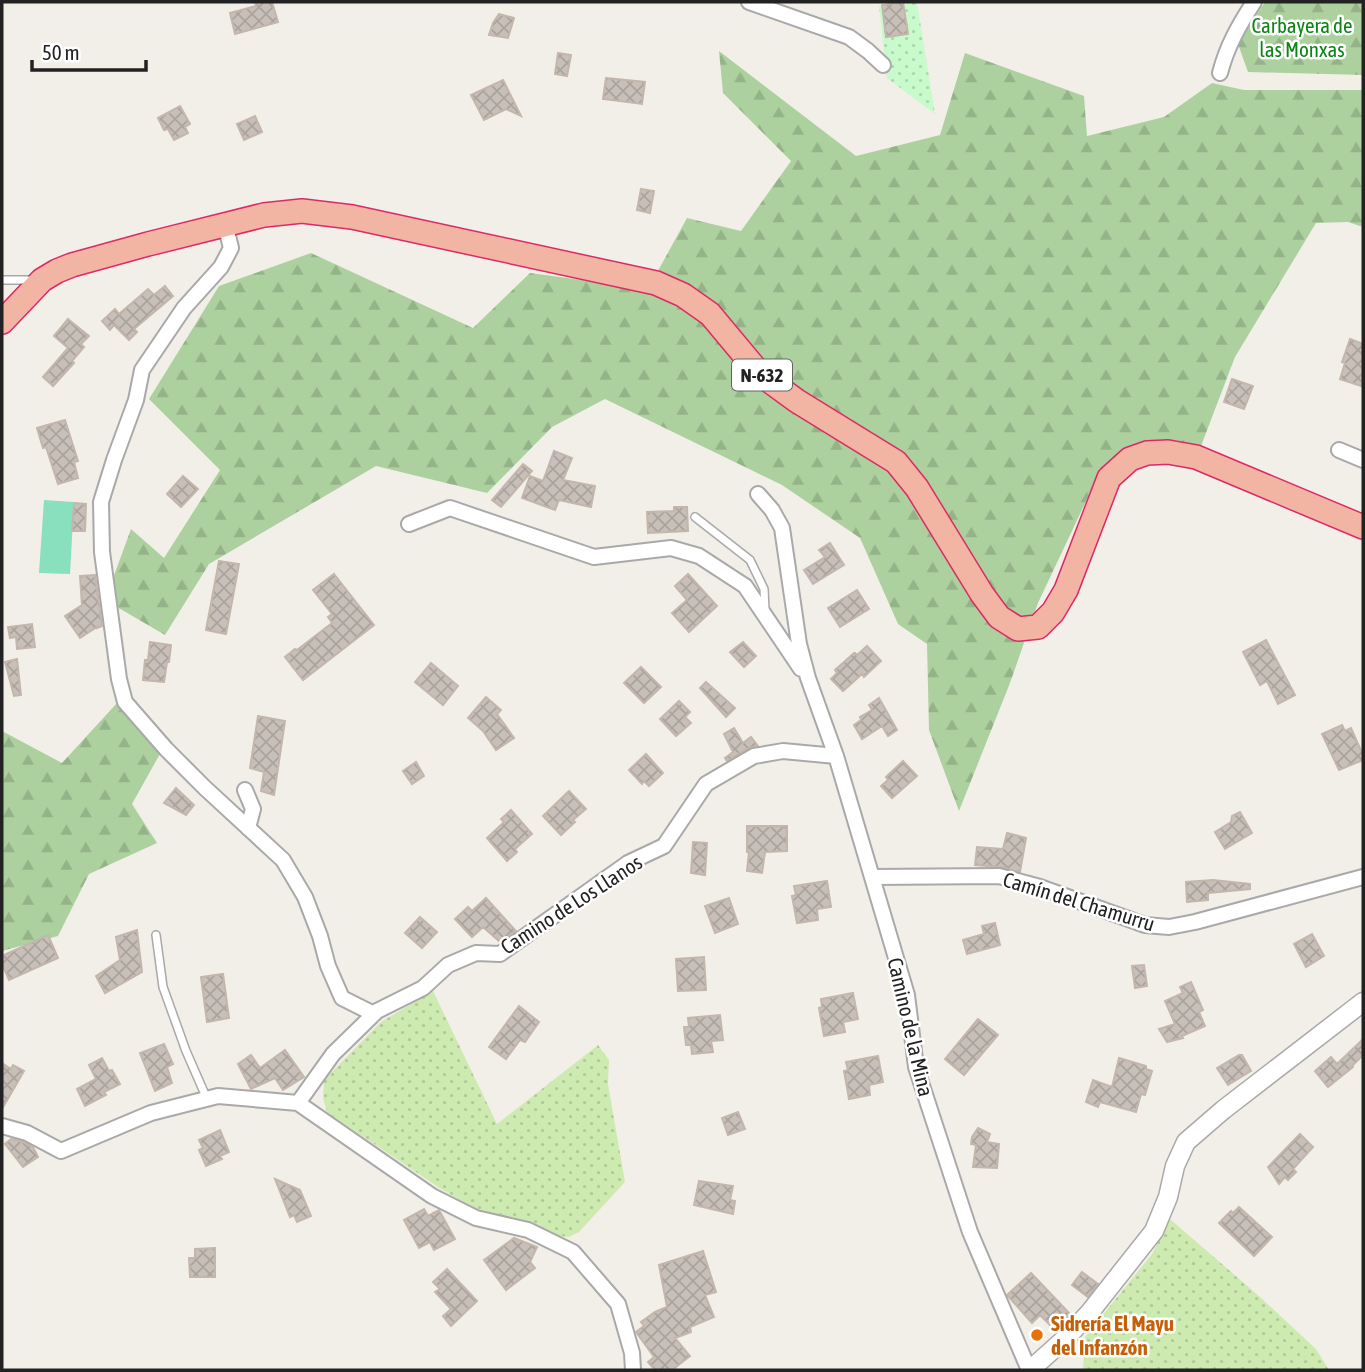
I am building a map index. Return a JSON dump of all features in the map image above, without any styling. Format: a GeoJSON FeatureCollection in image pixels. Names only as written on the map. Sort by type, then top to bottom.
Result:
{"type":"FeatureCollection","features":[{"type":"Feature","properties":{"kind":"highway","name":"N-632"},"geometry":{"type":"LineString","coordinates":[[2,322],[42,280],[72,265],[264,215],[302,211],[352,217],[656,283],[683,295],[709,314],[760,374],[797,401],[896,462],[917,488],[982,594],[999,617],[1018,629],[1038,627],[1053,612],[1066,590],[1109,478],[1130,459],[1147,453],[1168,452],[1196,457],[1363,527]]}},
{"type":"Feature","properties":{"kind":"street"},"geometry":{"type":"LineString","coordinates":[[749,2],[849,37],[883,65]]}},
{"type":"Feature","properties":{"kind":"street"},"geometry":{"type":"LineString","coordinates":[[1220,72],[1225,53],[1254,2]]}},
{"type":"Feature","properties":{"kind":"street"},"geometry":{"type":"LineString","coordinates":[[226,225],[231,248],[221,267],[184,308],[142,370],[136,400],[101,502],[102,540],[119,679],[125,702],[166,749],[283,860],[305,897],[328,967],[342,998],[374,1014]]}},
{"type":"Feature","properties":{"kind":"street"},"geometry":{"type":"LineString","coordinates":[[1339,450],[1363,460]]}},
{"type":"Feature","properties":{"kind":"street"},"geometry":{"type":"LineString","coordinates":[[758,494],[772,510],[782,528],[799,644],[808,678]]}},
{"type":"Feature","properties":{"kind":"street"},"geometry":{"type":"LineString","coordinates":[[409,524],[450,508],[594,557],[671,548],[699,556],[745,586],[808,678]]}},
{"type":"Feature","properties":{"kind":"street","name":"Camino de la Mina"},"geometry":{"type":"LineString","coordinates":[[808,678],[836,756],[907,995],[916,1067],[970,1232],[1030,1370]]}},
{"type":"Feature","properties":{"kind":"street","name":"Camino de Los Llanos"},"geometry":{"type":"LineString","coordinates":[[298,1103],[333,1054],[374,1014],[423,988],[448,965],[476,953],[500,954],[628,863],[664,846],[706,784],[754,757],[783,751],[836,756]]}},
{"type":"Feature","properties":{"kind":"street"},"geometry":{"type":"LineString","coordinates":[[245,790],[253,809],[248,828]]}},
{"type":"Feature","properties":{"kind":"street","name":"Camín del Chamurru"},"geometry":{"type":"LineString","coordinates":[[873,877],[999,876],[1040,887],[1145,925],[1169,927],[1363,877]]}},
{"type":"Feature","properties":{"kind":"street"},"geometry":{"type":"LineString","coordinates":[[1030,1370],[1090,1312],[1154,1231],[1168,1197],[1175,1166],[1186,1142],[1223,1110],[1363,1002]]}},
{"type":"Feature","properties":{"kind":"street"},"geometry":{"type":"LineString","coordinates":[[2,1126],[27,1133],[61,1151],[151,1113],[218,1096],[298,1103],[432,1196],[476,1218],[528,1230],[573,1252],[618,1304],[632,1353],[633,1370]]}},
{"type":"Feature","properties":{"kind":"lane"},"geometry":{"type":"LineString","coordinates":[[2,281],[42,280]]}},
{"type":"Feature","properties":{"kind":"lane"},"geometry":{"type":"LineString","coordinates":[[695,517],[750,560],[764,589],[766,618]]}},
{"type":"Feature","properties":{"kind":"lane"},"geometry":{"type":"LineString","coordinates":[[156,935],[163,988],[207,1099]]}},
{"type":"Feature","properties":{"kind":"green space"},"geometry":{"type":"Polygon","coordinates":[[[917,2],[935,114],[887,78],[879,6],[917,2]]]}},
{"type":"Feature","properties":{"kind":"green space","name":"Carbayera de las Monxas"},"geometry":{"type":"Polygon","coordinates":[[[1265,2],[1363,2],[1363,75],[1248,72],[1238,44],[1265,2]]]}},
{"type":"Feature","properties":{"kind":"green space"},"geometry":{"type":"Polygon","coordinates":[[[719,51],[856,156],[940,135],[965,53],[1084,96],[1087,136],[1164,117],[1212,83],[1244,90],[1363,90],[1363,227],[1348,222],[1316,223],[1235,357],[1201,446],[1174,440],[1144,441],[1115,456],[1096,480],[1038,603],[1010,683],[959,811],[929,730],[927,644],[898,624],[860,538],[782,485],[605,399],[552,427],[487,493],[376,466],[209,564],[165,635],[105,600],[131,529],[164,558],[220,470],[149,399],[219,286],[311,253],[473,328],[530,273],[648,289],[687,218],[741,231],[791,161],[723,93],[719,51]]]}},
{"type":"Feature","properties":{"kind":"green space"},"geometry":{"type":"Polygon","coordinates":[[[44,500],[74,502],[70,574],[39,573],[44,500]]]}},
{"type":"Feature","properties":{"kind":"green space"},"geometry":{"type":"Polygon","coordinates":[[[117,703],[161,752],[132,804],[157,843],[89,874],[58,936],[2,951],[2,731],[62,763],[117,703]]]}},
{"type":"Feature","properties":{"kind":"green space"},"geometry":{"type":"Polygon","coordinates":[[[433,991],[497,1124],[598,1045],[609,1060],[608,1084],[625,1182],[579,1232],[569,1237],[560,1236],[506,1216],[474,1208],[441,1189],[327,1112],[323,1098],[324,1080],[381,1022],[433,991]]]}},
{"type":"Feature","properties":{"kind":"green space"},"geometry":{"type":"Polygon","coordinates":[[[1170,1219],[1316,1349],[1329,1370],[1083,1370],[1085,1337],[1152,1254],[1170,1219]]]}},
{"type":"Feature","properties":{"kind":"building"},"geometry":{"type":"Polygon","coordinates":[[[255,2],[272,2],[278,22],[235,34],[230,13],[256,6],[255,2]]]}},
{"type":"Feature","properties":{"kind":"building"},"geometry":{"type":"Polygon","coordinates":[[[903,2],[908,34],[886,37],[882,5],[903,2]]]}},
{"type":"Feature","properties":{"kind":"building"},"geometry":{"type":"Polygon","coordinates":[[[499,14],[514,18],[508,38],[489,35],[499,14]]]}},
{"type":"Feature","properties":{"kind":"building"},"geometry":{"type":"Polygon","coordinates":[[[558,53],[571,55],[567,76],[555,74],[558,53]]]}},
{"type":"Feature","properties":{"kind":"building"},"geometry":{"type":"Polygon","coordinates":[[[606,78],[645,82],[642,104],[603,99],[606,78]]]}},
{"type":"Feature","properties":{"kind":"building"},"geometry":{"type":"Polygon","coordinates":[[[503,80],[521,116],[506,109],[484,120],[471,95],[503,80]]]}},
{"type":"Feature","properties":{"kind":"building"},"geometry":{"type":"Polygon","coordinates":[[[180,106],[190,124],[185,127],[188,133],[174,140],[168,129],[164,130],[158,118],[180,106]]]}},
{"type":"Feature","properties":{"kind":"building"},"geometry":{"type":"Polygon","coordinates":[[[255,116],[262,132],[244,140],[237,124],[255,116]]]}},
{"type":"Feature","properties":{"kind":"building"},"geometry":{"type":"Polygon","coordinates":[[[641,189],[654,191],[650,213],[637,210],[641,189]]]}},
{"type":"Feature","properties":{"kind":"building"},"geometry":{"type":"Polygon","coordinates":[[[165,286],[173,296],[134,329],[137,332],[129,340],[114,325],[110,330],[102,321],[115,309],[119,314],[148,289],[154,295],[165,286]]]}},
{"type":"Feature","properties":{"kind":"building"},"geometry":{"type":"Polygon","coordinates":[[[68,319],[89,336],[81,344],[84,347],[72,361],[74,363],[53,386],[43,377],[68,348],[54,336],[68,319]]]}},
{"type":"Feature","properties":{"kind":"building"},"geometry":{"type":"Polygon","coordinates":[[[1350,339],[1363,344],[1361,386],[1340,379],[1345,363],[1342,362],[1350,339]]]}},
{"type":"Feature","properties":{"kind":"building"},"geometry":{"type":"Polygon","coordinates":[[[1232,379],[1253,386],[1244,409],[1224,402],[1232,379]]]}},
{"type":"Feature","properties":{"kind":"building"},"geometry":{"type":"Polygon","coordinates":[[[65,420],[78,461],[74,462],[78,478],[58,484],[37,428],[65,420]]]}},
{"type":"Feature","properties":{"kind":"building"},"geometry":{"type":"Polygon","coordinates":[[[554,451],[572,458],[563,480],[595,486],[591,507],[559,500],[555,510],[522,498],[530,476],[543,481],[554,451]]]}},
{"type":"Feature","properties":{"kind":"building"},"geometry":{"type":"Polygon","coordinates":[[[523,464],[532,471],[501,507],[492,500],[523,464]]]}},
{"type":"Feature","properties":{"kind":"building"},"geometry":{"type":"Polygon","coordinates":[[[183,476],[198,489],[181,507],[167,494],[183,476]]]}},
{"type":"Feature","properties":{"kind":"building"},"geometry":{"type":"Polygon","coordinates":[[[74,503],[86,504],[85,531],[72,531],[74,503]]]}},
{"type":"Feature","properties":{"kind":"building"},"geometry":{"type":"Polygon","coordinates":[[[674,507],[687,507],[688,531],[648,533],[647,512],[674,511],[674,507]]]}},
{"type":"Feature","properties":{"kind":"building"},"geometry":{"type":"Polygon","coordinates":[[[830,543],[844,565],[813,584],[804,570],[825,557],[819,550],[830,543]]]}},
{"type":"Feature","properties":{"kind":"building"},"geometry":{"type":"Polygon","coordinates":[[[219,561],[239,564],[226,634],[206,630],[219,561]]]}},
{"type":"Feature","properties":{"kind":"building"},"geometry":{"type":"Polygon","coordinates":[[[334,574],[374,625],[303,680],[285,657],[332,623],[328,617],[332,614],[313,590],[334,574]]]}},
{"type":"Feature","properties":{"kind":"building"},"geometry":{"type":"Polygon","coordinates":[[[688,574],[717,606],[689,632],[672,613],[687,600],[675,586],[688,574]]]}},
{"type":"Feature","properties":{"kind":"building"},"geometry":{"type":"Polygon","coordinates":[[[95,575],[102,626],[80,638],[65,616],[82,605],[80,576],[95,575]]]}},
{"type":"Feature","properties":{"kind":"building"},"geometry":{"type":"Polygon","coordinates":[[[857,590],[869,609],[840,627],[828,608],[857,590]]]}},
{"type":"Feature","properties":{"kind":"building"},"geometry":{"type":"Polygon","coordinates":[[[32,624],[35,647],[17,649],[16,637],[10,638],[8,627],[32,624]]]}},
{"type":"Feature","properties":{"kind":"building"},"geometry":{"type":"Polygon","coordinates":[[[1266,640],[1295,695],[1278,704],[1267,681],[1260,685],[1243,652],[1266,640]]]}},
{"type":"Feature","properties":{"kind":"building"},"geometry":{"type":"Polygon","coordinates":[[[150,642],[171,645],[164,682],[143,680],[150,642]]]}},
{"type":"Feature","properties":{"kind":"building"},"geometry":{"type":"Polygon","coordinates":[[[743,642],[756,656],[744,667],[730,652],[743,642]]]}},
{"type":"Feature","properties":{"kind":"building"},"geometry":{"type":"Polygon","coordinates":[[[867,646],[881,661],[843,691],[831,679],[837,673],[835,670],[854,653],[857,655],[867,646]]]}},
{"type":"Feature","properties":{"kind":"building"},"geometry":{"type":"Polygon","coordinates":[[[17,659],[21,695],[14,696],[5,662],[17,659]]]}},
{"type":"Feature","properties":{"kind":"building"},"geometry":{"type":"Polygon","coordinates":[[[431,663],[458,686],[443,705],[415,682],[431,663]]]}},
{"type":"Feature","properties":{"kind":"building"},"geometry":{"type":"Polygon","coordinates":[[[641,667],[661,687],[644,703],[624,683],[641,667]]]}},
{"type":"Feature","properties":{"kind":"building"},"geometry":{"type":"Polygon","coordinates":[[[706,682],[735,708],[726,717],[700,688],[706,682]]]}},
{"type":"Feature","properties":{"kind":"building"},"geometry":{"type":"Polygon","coordinates":[[[486,697],[501,710],[497,714],[514,738],[496,750],[483,731],[468,718],[486,697]]]}},
{"type":"Feature","properties":{"kind":"building"},"geometry":{"type":"Polygon","coordinates":[[[879,698],[897,730],[888,736],[882,726],[862,739],[854,725],[861,720],[860,717],[872,710],[869,705],[879,698]]]}},
{"type":"Feature","properties":{"kind":"building"},"geometry":{"type":"Polygon","coordinates":[[[679,701],[690,712],[685,717],[691,723],[676,736],[660,719],[679,701]]]}},
{"type":"Feature","properties":{"kind":"building"},"geometry":{"type":"Polygon","coordinates":[[[258,716],[285,721],[274,795],[261,791],[264,772],[250,768],[258,716]]]}},
{"type":"Feature","properties":{"kind":"building"},"geometry":{"type":"Polygon","coordinates":[[[1342,725],[1345,731],[1351,728],[1363,760],[1339,770],[1322,734],[1342,725]]]}},
{"type":"Feature","properties":{"kind":"building"},"geometry":{"type":"Polygon","coordinates":[[[734,728],[743,743],[751,737],[758,746],[749,748],[727,761],[725,758],[733,752],[724,734],[734,728]]]}},
{"type":"Feature","properties":{"kind":"building"},"geometry":{"type":"Polygon","coordinates":[[[646,754],[663,773],[649,786],[644,781],[642,784],[629,770],[646,754]]]}},
{"type":"Feature","properties":{"kind":"building"},"geometry":{"type":"Polygon","coordinates":[[[903,761],[917,776],[892,798],[881,786],[888,780],[886,777],[903,761]]]}},
{"type":"Feature","properties":{"kind":"building"},"geometry":{"type":"Polygon","coordinates":[[[416,762],[424,776],[412,784],[403,771],[416,762]]]}},
{"type":"Feature","properties":{"kind":"building"},"geometry":{"type":"Polygon","coordinates":[[[176,788],[194,805],[186,815],[164,803],[176,788]]]}},
{"type":"Feature","properties":{"kind":"building"},"geometry":{"type":"Polygon","coordinates":[[[569,791],[586,809],[561,835],[543,816],[569,791]]]}},
{"type":"Feature","properties":{"kind":"building"},"geometry":{"type":"Polygon","coordinates":[[[511,810],[532,834],[515,849],[517,852],[507,861],[487,838],[504,822],[501,819],[511,810]]]}},
{"type":"Feature","properties":{"kind":"building"},"geometry":{"type":"Polygon","coordinates":[[[1240,812],[1252,833],[1225,849],[1215,832],[1231,822],[1232,816],[1240,812]]]}},
{"type":"Feature","properties":{"kind":"building"},"geometry":{"type":"Polygon","coordinates":[[[747,826],[787,826],[787,851],[765,852],[762,873],[747,871],[747,826]]]}},
{"type":"Feature","properties":{"kind":"building"},"geometry":{"type":"Polygon","coordinates":[[[1007,833],[1026,838],[1020,872],[975,865],[977,847],[1003,849],[1007,833]]]}},
{"type":"Feature","properties":{"kind":"building"},"geometry":{"type":"Polygon","coordinates":[[[693,842],[707,843],[705,875],[691,873],[693,842]]]}},
{"type":"Feature","properties":{"kind":"building"},"geometry":{"type":"Polygon","coordinates":[[[1213,880],[1250,884],[1250,889],[1208,893],[1208,900],[1187,902],[1186,882],[1213,880]]]}},
{"type":"Feature","properties":{"kind":"building"},"geometry":{"type":"Polygon","coordinates":[[[827,881],[831,907],[817,909],[818,920],[797,923],[792,896],[796,895],[794,886],[827,881]]]}},
{"type":"Feature","properties":{"kind":"building"},"geometry":{"type":"Polygon","coordinates":[[[486,898],[516,931],[500,942],[483,927],[472,937],[455,919],[468,907],[472,911],[486,898]]]}},
{"type":"Feature","properties":{"kind":"building"},"geometry":{"type":"Polygon","coordinates":[[[729,898],[738,924],[715,933],[705,906],[729,898]]]}},
{"type":"Feature","properties":{"kind":"building"},"geometry":{"type":"Polygon","coordinates":[[[420,917],[437,932],[422,948],[405,933],[420,917]]]}},
{"type":"Feature","properties":{"kind":"building"},"geometry":{"type":"Polygon","coordinates":[[[995,923],[1000,945],[967,954],[963,940],[984,934],[982,926],[995,923]]]}},
{"type":"Feature","properties":{"kind":"building"},"geometry":{"type":"Polygon","coordinates":[[[137,930],[142,972],[105,993],[96,976],[120,960],[116,937],[137,930]]]}},
{"type":"Feature","properties":{"kind":"building"},"geometry":{"type":"Polygon","coordinates":[[[1312,934],[1324,956],[1306,967],[1294,944],[1312,934]]]}},
{"type":"Feature","properties":{"kind":"building"},"geometry":{"type":"Polygon","coordinates":[[[48,935],[58,958],[9,980],[2,964],[2,956],[48,935]]]}},
{"type":"Feature","properties":{"kind":"building"},"geometry":{"type":"Polygon","coordinates":[[[704,957],[706,990],[678,991],[676,959],[704,957]]]}},
{"type":"Feature","properties":{"kind":"building"},"geometry":{"type":"Polygon","coordinates":[[[1144,965],[1147,986],[1135,988],[1132,966],[1144,965]]]}},
{"type":"Feature","properties":{"kind":"building"},"geometry":{"type":"Polygon","coordinates":[[[223,974],[229,1018],[207,1022],[201,977],[223,974]]]}},
{"type":"Feature","properties":{"kind":"building"},"geometry":{"type":"Polygon","coordinates":[[[1191,982],[1203,1010],[1199,1012],[1205,1026],[1182,1036],[1183,1038],[1167,1042],[1159,1029],[1175,1024],[1165,1001],[1183,993],[1180,987],[1191,982]]]}},
{"type":"Feature","properties":{"kind":"building"},"geometry":{"type":"Polygon","coordinates":[[[853,993],[858,1019],[843,1022],[845,1032],[824,1036],[819,1008],[822,1007],[821,999],[853,993]]]}},
{"type":"Feature","properties":{"kind":"building"},"geometry":{"type":"Polygon","coordinates":[[[519,1006],[539,1022],[525,1042],[520,1040],[506,1059],[489,1047],[519,1006]]]}},
{"type":"Feature","properties":{"kind":"building"},"geometry":{"type":"Polygon","coordinates":[[[720,1015],[723,1040],[711,1041],[713,1052],[692,1054],[691,1045],[686,1045],[684,1027],[689,1027],[688,1018],[720,1015]]]}},
{"type":"Feature","properties":{"kind":"building"},"geometry":{"type":"Polygon","coordinates":[[[978,1019],[998,1035],[964,1075],[945,1059],[978,1019]]]}},
{"type":"Feature","properties":{"kind":"building"},"geometry":{"type":"Polygon","coordinates":[[[1363,1039],[1363,1055],[1353,1067],[1328,1087],[1315,1071],[1331,1057],[1337,1064],[1363,1039]]]}},
{"type":"Feature","properties":{"kind":"building"},"geometry":{"type":"Polygon","coordinates":[[[164,1044],[173,1064],[167,1067],[172,1083],[155,1091],[140,1053],[164,1044]]]}},
{"type":"Feature","properties":{"kind":"building"},"geometry":{"type":"Polygon","coordinates":[[[285,1050],[304,1077],[283,1090],[275,1078],[251,1089],[238,1064],[251,1055],[260,1068],[285,1050]]]}},
{"type":"Feature","properties":{"kind":"building"},"geometry":{"type":"Polygon","coordinates":[[[1242,1055],[1251,1071],[1228,1085],[1217,1068],[1242,1055]]]}},
{"type":"Feature","properties":{"kind":"building"},"geometry":{"type":"Polygon","coordinates":[[[878,1056],[883,1082],[869,1085],[870,1095],[849,1099],[844,1071],[848,1070],[846,1062],[878,1056]]]}},
{"type":"Feature","properties":{"kind":"building"},"geometry":{"type":"Polygon","coordinates":[[[102,1058],[120,1084],[85,1106],[77,1089],[96,1079],[89,1065],[102,1058]]]}},
{"type":"Feature","properties":{"kind":"building"},"geometry":{"type":"Polygon","coordinates":[[[1119,1058],[1146,1066],[1146,1069],[1152,1071],[1145,1095],[1141,1094],[1136,1112],[1100,1102],[1098,1107],[1086,1102],[1093,1080],[1112,1087],[1119,1058]]]}},
{"type":"Feature","properties":{"kind":"building"},"geometry":{"type":"Polygon","coordinates":[[[2,1063],[11,1069],[13,1065],[24,1071],[2,1109],[2,1063]]]}},
{"type":"Feature","properties":{"kind":"building"},"geometry":{"type":"Polygon","coordinates":[[[738,1112],[745,1129],[728,1135],[722,1118],[738,1112]]]}},
{"type":"Feature","properties":{"kind":"building"},"geometry":{"type":"Polygon","coordinates":[[[978,1128],[990,1134],[987,1142],[999,1144],[997,1168],[973,1167],[976,1145],[971,1144],[978,1128]]]}},
{"type":"Feature","properties":{"kind":"building"},"geometry":{"type":"Polygon","coordinates":[[[220,1130],[229,1152],[220,1156],[222,1159],[206,1166],[199,1150],[203,1148],[199,1140],[220,1130]]]}},
{"type":"Feature","properties":{"kind":"building"},"geometry":{"type":"Polygon","coordinates":[[[1300,1134],[1313,1147],[1293,1169],[1296,1172],[1288,1180],[1285,1177],[1279,1184],[1268,1167],[1300,1134]]]}},
{"type":"Feature","properties":{"kind":"building"},"geometry":{"type":"Polygon","coordinates":[[[11,1139],[33,1147],[38,1157],[23,1167],[5,1144],[11,1139]]]}},
{"type":"Feature","properties":{"kind":"building"},"geometry":{"type":"Polygon","coordinates":[[[275,1179],[300,1190],[311,1216],[297,1222],[294,1215],[290,1217],[275,1179]]]}},
{"type":"Feature","properties":{"kind":"building"},"geometry":{"type":"Polygon","coordinates":[[[699,1181],[733,1186],[730,1200],[735,1201],[733,1214],[694,1205],[699,1181]]]}},
{"type":"Feature","properties":{"kind":"building"},"geometry":{"type":"Polygon","coordinates":[[[1239,1207],[1272,1237],[1254,1256],[1219,1223],[1239,1207]]]}},
{"type":"Feature","properties":{"kind":"building"},"geometry":{"type":"Polygon","coordinates":[[[424,1209],[428,1216],[439,1210],[455,1239],[434,1250],[430,1242],[419,1248],[404,1220],[424,1209]]]}},
{"type":"Feature","properties":{"kind":"building"},"geometry":{"type":"Polygon","coordinates":[[[514,1238],[537,1247],[530,1262],[535,1268],[506,1290],[484,1260],[514,1238]]]}},
{"type":"Feature","properties":{"kind":"building"},"geometry":{"type":"Polygon","coordinates":[[[215,1248],[215,1277],[190,1277],[189,1258],[195,1258],[195,1249],[215,1248]]]}},
{"type":"Feature","properties":{"kind":"building"},"geometry":{"type":"Polygon","coordinates":[[[703,1251],[716,1292],[705,1295],[714,1317],[690,1327],[691,1332],[675,1338],[690,1356],[672,1370],[655,1370],[648,1362],[654,1357],[636,1332],[644,1326],[641,1322],[667,1307],[659,1265],[703,1251]]]}},
{"type":"Feature","properties":{"kind":"building"},"geometry":{"type":"Polygon","coordinates":[[[447,1269],[477,1301],[451,1326],[443,1316],[451,1309],[435,1292],[440,1289],[433,1282],[447,1269]]]}},
{"type":"Feature","properties":{"kind":"building"},"geometry":{"type":"Polygon","coordinates":[[[1082,1272],[1098,1284],[1088,1297],[1072,1285],[1082,1272]]]}},
{"type":"Feature","properties":{"kind":"building"},"geometry":{"type":"Polygon","coordinates":[[[1031,1273],[1071,1315],[1055,1330],[1040,1315],[1032,1323],[1007,1295],[1031,1273]]]}},
{"type":"Feature","properties":{"kind":"place","name":"Sidrería El Mayu del Infanzón"},"geometry":{"type":"Point","coordinates":[1037,1335]}}]}
